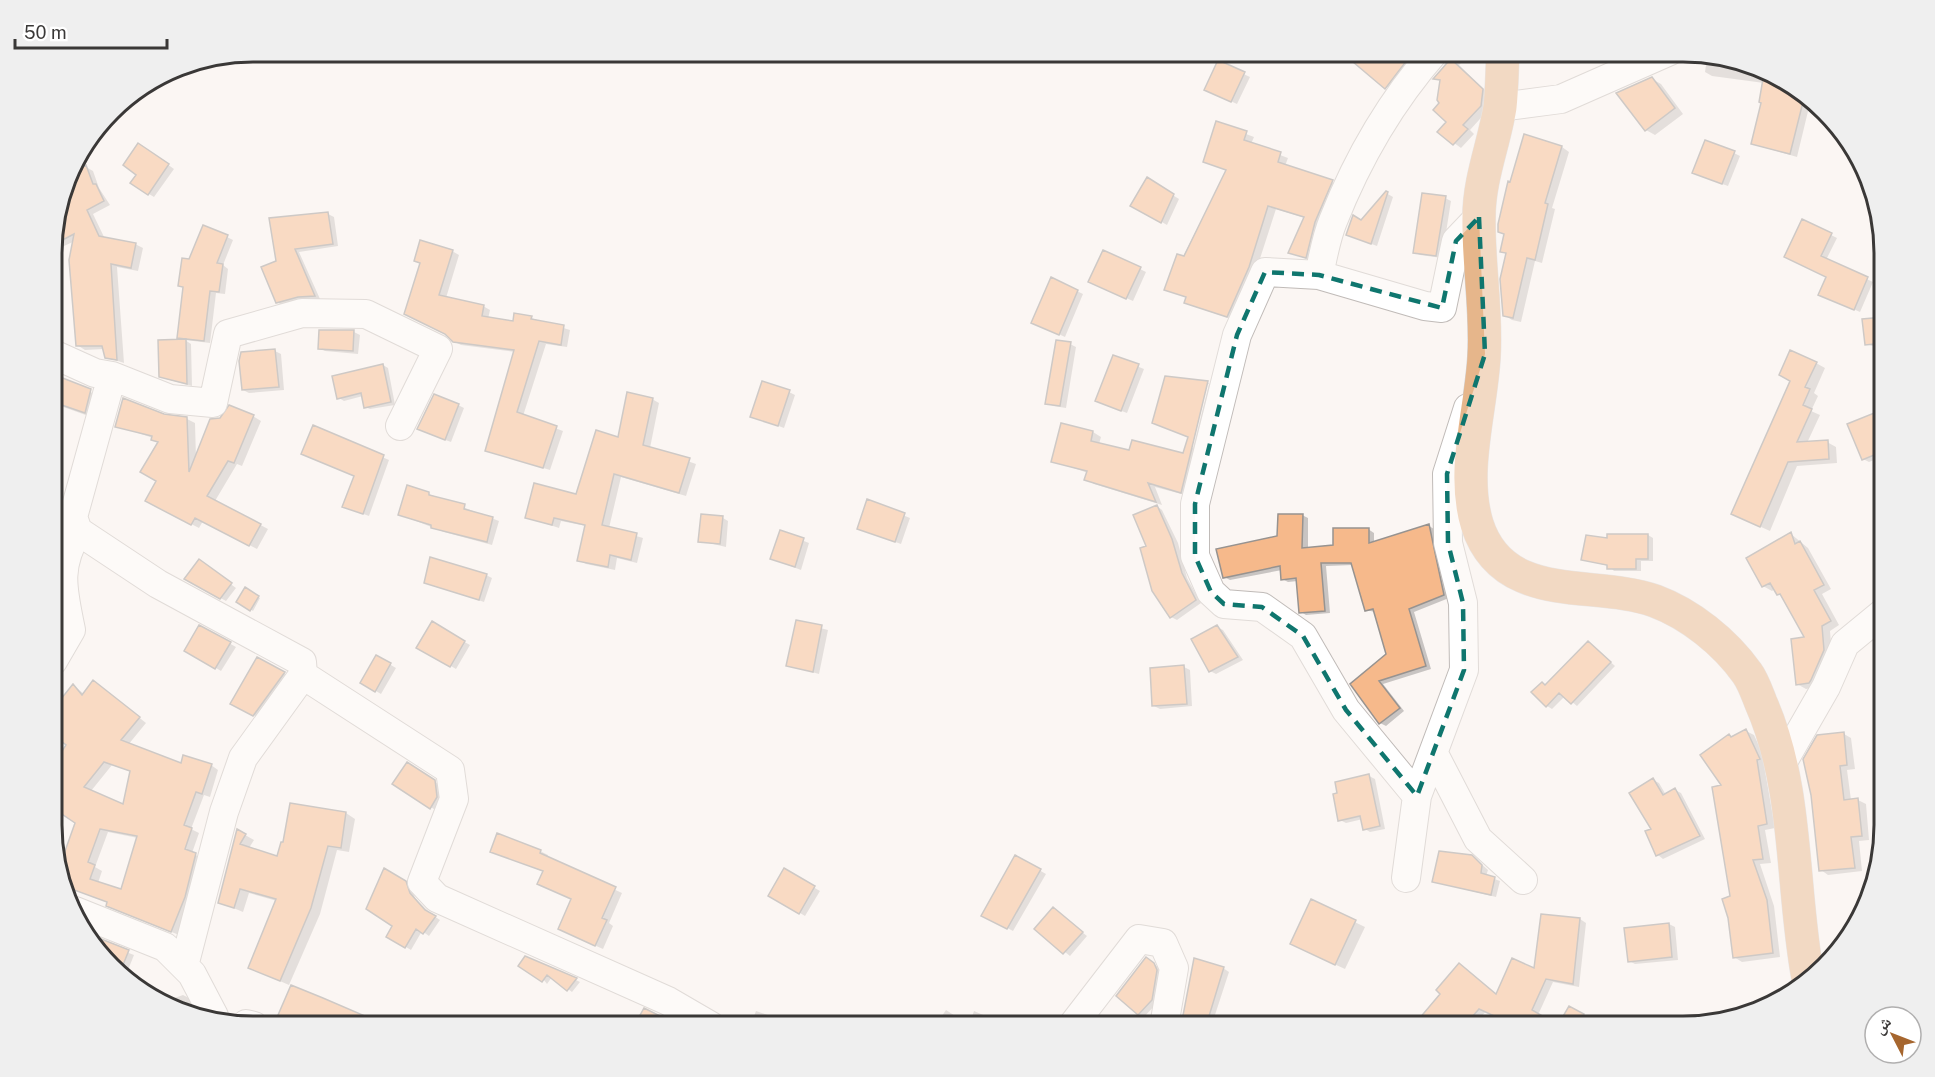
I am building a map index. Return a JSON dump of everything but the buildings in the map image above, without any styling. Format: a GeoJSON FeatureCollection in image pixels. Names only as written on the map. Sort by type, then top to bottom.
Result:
{"type":"FeatureCollection","features":[{"type":"Feature","properties":{"kind":"main road"},"geometry":{"type":"LineString","coordinates":[[1502,61],[1500,107],[1484,169],[1479,217],[1485,354],[1470,483],[1478,525],[1494,555],[1522,578],[1561,587],[1619,593],[1653,600],[1685,614],[1716,640],[1747,673],[1771,726],[1787,788],[1800,938],[1806,970]]}},
{"type":"Feature","properties":{"kind":"street"},"geometry":{"type":"LineString","coordinates":[[1319,275],[1332,222],[1368,148],[1402,93],[1427,61]]}},
{"type":"Feature","properties":{"kind":"street"},"geometry":{"type":"LineString","coordinates":[[1500,107],[1561,99],[1647,61]]}},
{"type":"Feature","properties":{"kind":"street"},"geometry":{"type":"LineString","coordinates":[[1417,796],[1346,710],[1303,636],[1262,607],[1224,604],[1211,592],[1194,556],[1195,504],[1237,335],[1265,272],[1319,275],[1425,306],[1442,308],[1456,242],[1479,217]]}},
{"type":"Feature","properties":{"kind":"street"},"geometry":{"type":"LineString","coordinates":[[62,358],[95,373],[112,376],[170,399],[213,403],[228,334],[302,313],[366,314],[438,349],[400,426]]}},
{"type":"Feature","properties":{"kind":"street"},"geometry":{"type":"LineString","coordinates":[[1406,878],[1417,796],[1464,669],[1463,603],[1448,543],[1447,474],[1485,354]]}},
{"type":"Feature","properties":{"kind":"street"},"geometry":{"type":"LineString","coordinates":[[112,376],[73,517],[78,531],[158,584],[302,662],[303,675],[243,759],[225,812],[184,966]]}},
{"type":"Feature","properties":{"kind":"street"},"geometry":{"type":"LineString","coordinates":[[61,577],[70,545],[78,531]]}},
{"type":"Feature","properties":{"kind":"street"},"geometry":{"type":"LineString","coordinates":[[61,581],[71,630],[61,647]]}},
{"type":"Feature","properties":{"kind":"street"},"geometry":{"type":"LineString","coordinates":[[1780,766],[1826,687],[1845,644],[1874,620]]}},
{"type":"Feature","properties":{"kind":"street"},"geometry":{"type":"LineString","coordinates":[[303,675],[450,770],[454,799],[422,882],[437,898],[668,1001],[693,1016]]}},
{"type":"Feature","properties":{"kind":"street"},"geometry":{"type":"LineString","coordinates":[[1434,754],[1478,839],[1523,880]]}},
{"type":"Feature","properties":{"kind":"street"},"geometry":{"type":"LineString","coordinates":[[84,915],[165,947],[192,974],[211,1011]]}},
{"type":"Feature","properties":{"kind":"street"},"geometry":{"type":"LineString","coordinates":[[1080,1015],[1139,939],[1163,943],[1174,968],[1166,1015]]}},
{"type":"Feature","properties":{"kind":"highlighted area"},"geometry":{"type":"Polygon","coordinates":[[[1479,217],[1485,354],[1447,474],[1448,543],[1463,603],[1464,670],[1417,796],[1346,710],[1303,636],[1262,607],[1224,604],[1211,592],[1195,556],[1195,504],[1237,335],[1265,272],[1319,275],[1442,308],[1456,241],[1479,217]]]}}]}
